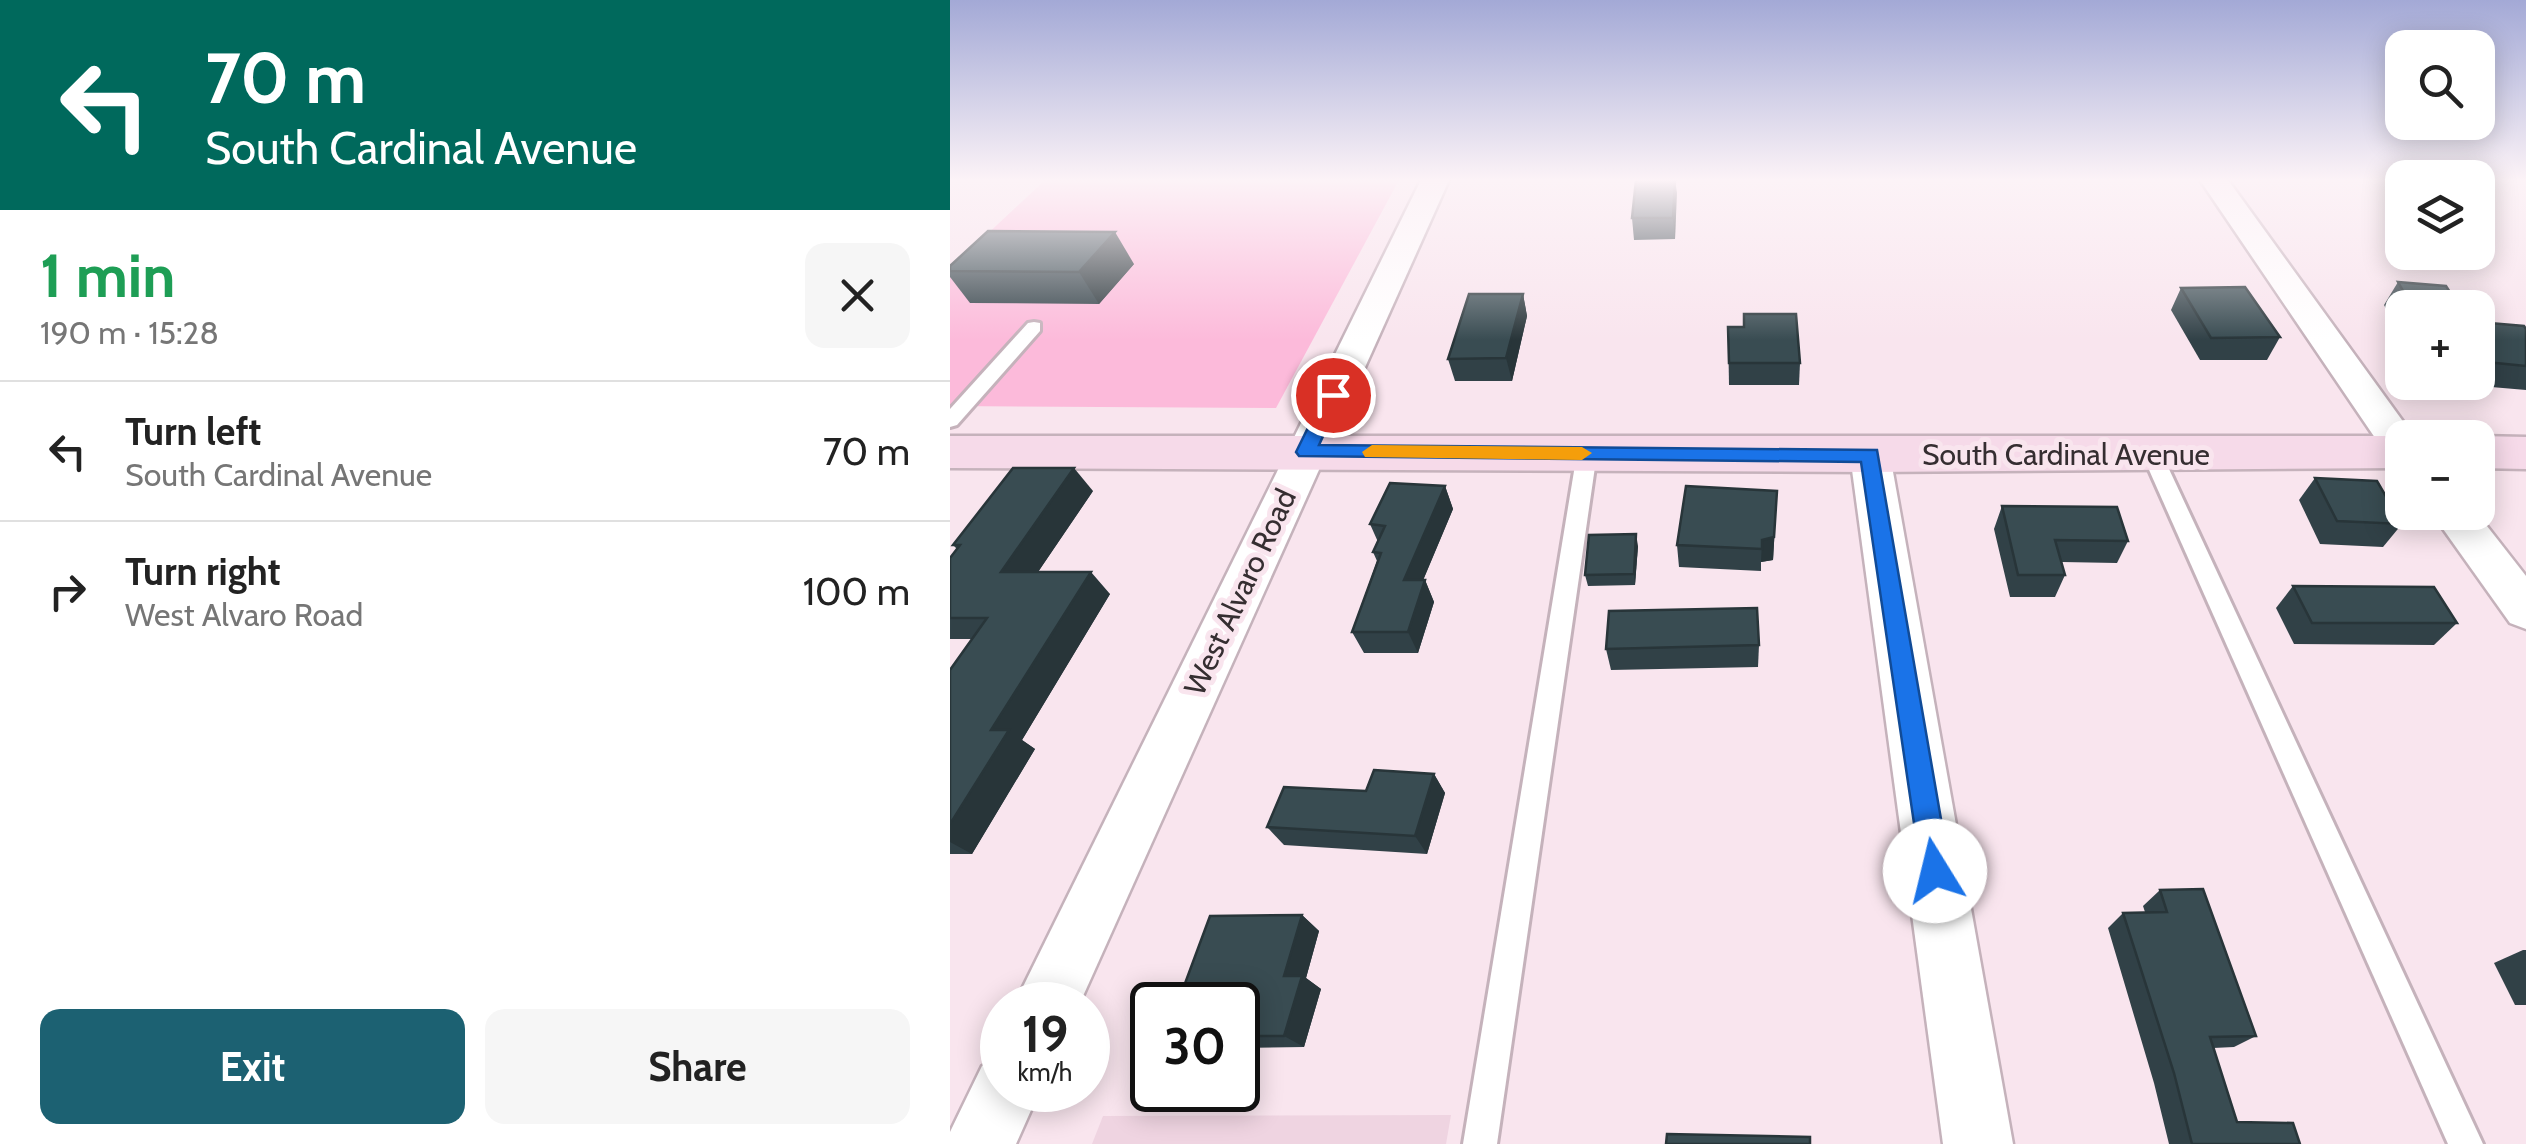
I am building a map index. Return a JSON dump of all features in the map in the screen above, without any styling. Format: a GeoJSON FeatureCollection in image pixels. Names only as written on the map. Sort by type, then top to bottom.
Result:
{"type":"FeatureCollection","features":[{"type":"Feature","properties":{"kind":"main road","name":"South Cardinal Avenue"},"geometry":{"type":"LineString","coordinates":[[950,452],[1029,459],[1306,452],[1870,455],[2385,450]]}},
{"type":"Feature","properties":{"kind":"main road"},"geometry":{"type":"LineString","coordinates":[[2495,452],[2526,452]]}},
{"type":"Feature","properties":{"kind":"street","name":"West Alvaro Road"},"geometry":{"type":"LineString","coordinates":[[1057,982],[1409,233]]}},
{"type":"Feature","properties":{"kind":"street"},"geometry":{"type":"LineString","coordinates":[[2251,233],[2385,426]]}},
{"type":"Feature","properties":{"kind":"street"},"geometry":{"type":"LineString","coordinates":[[1870,455],[1978,1144]]}},
{"type":"Feature","properties":{"kind":"street"},"geometry":{"type":"LineString","coordinates":[[2466,530],[2526,610]]}},
{"type":"Feature","properties":{"kind":"street"},"geometry":{"type":"LineString","coordinates":[[980,1144],[995,1112]]}},
{"type":"Feature","properties":{"kind":"lane"},"geometry":{"type":"LineString","coordinates":[[950,421],[1034,328]]}},
{"type":"Feature","properties":{"kind":"lane"},"geometry":{"type":"LineString","coordinates":[[1480,1144],[1588,454]]}},
{"type":"Feature","properties":{"kind":"lane"},"geometry":{"type":"LineString","coordinates":[[2152,454],[2466,1144]]}},
{"type":"Feature","properties":{"kind":"shaded area"},"geometry":{"type":"Polygon","coordinates":[[[988,233],[1370,233],[1276,408],[950,406],[950,269],[988,233]]]}},
{"type":"Feature","properties":{"kind":"shaded area"},"geometry":{"type":"Polygon","coordinates":[[[1451,1115],[1446,1144],[1092,1144],[1103,1116],[1451,1115]]]}},
{"type":"Feature","properties":{"kind":"building"},"geometry":{"type":"Polygon","coordinates":[[[985,233],[1114,233],[1079,272],[950,271],[950,266],[985,233]]]}},
{"type":"Feature","properties":{"kind":"building"},"geometry":{"type":"Polygon","coordinates":[[[2398,282],[2446,286],[2449,290],[2403,290],[2398,282]]]}},
{"type":"Feature","properties":{"kind":"building"},"geometry":{"type":"Polygon","coordinates":[[[2245,287],[2280,337],[2211,338],[2181,288],[2245,287]]]}},
{"type":"Feature","properties":{"kind":"building"},"geometry":{"type":"Polygon","coordinates":[[[1469,294],[1523,294],[1506,358],[1448,359],[1469,294]]]}},
{"type":"Feature","properties":{"kind":"building"},"geometry":{"type":"Polygon","coordinates":[[[1744,314],[1796,314],[1800,363],[1729,363],[1728,327],[1744,327],[1744,314]]]}},
{"type":"Feature","properties":{"kind":"building"},"geometry":{"type":"Polygon","coordinates":[[[2495,323],[2524,326],[2526,366],[2495,363],[2495,323]]]}},
{"type":"Feature","properties":{"kind":"building"},"geometry":{"type":"Polygon","coordinates":[[[1013,468],[1074,468],[1001,572],[1091,572],[991,730],[1009,730],[950,824],[950,670],[987,618],[950,618],[950,558],[960,545],[953,545],[1013,468]]]}},
{"type":"Feature","properties":{"kind":"building"},"geometry":{"type":"Polygon","coordinates":[[[2315,478],[2377,481],[2385,495],[2385,523],[2337,521],[2315,478]]]}},
{"type":"Feature","properties":{"kind":"building"},"geometry":{"type":"Polygon","coordinates":[[[1390,483],[1445,486],[1404,580],[1425,580],[1408,632],[1352,632],[1381,553],[1373,552],[1385,526],[1370,524],[1390,483]]]}},
{"type":"Feature","properties":{"kind":"building"},"geometry":{"type":"Polygon","coordinates":[[[1686,486],[1777,491],[1774,537],[1762,540],[1762,549],[1677,545],[1686,486]]]}},
{"type":"Feature","properties":{"kind":"building"},"geometry":{"type":"Polygon","coordinates":[[[2002,506],[2117,507],[2128,541],[2055,540],[2065,575],[2018,575],[2002,506]]]}},
{"type":"Feature","properties":{"kind":"building"},"geometry":{"type":"Polygon","coordinates":[[[1636,534],[1634,574],[1585,575],[1589,535],[1636,534]]]}},
{"type":"Feature","properties":{"kind":"building"},"geometry":{"type":"Polygon","coordinates":[[[2293,586],[2434,587],[2457,623],[2312,623],[2293,586]]]}},
{"type":"Feature","properties":{"kind":"building"},"geometry":{"type":"Polygon","coordinates":[[[1757,608],[1759,645],[1606,649],[1609,611],[1757,608]]]}},
{"type":"Feature","properties":{"kind":"building"},"geometry":{"type":"Polygon","coordinates":[[[1374,770],[1434,774],[1415,836],[1267,827],[1284,787],[1366,791],[1374,770]]]}},
{"type":"Feature","properties":{"kind":"building"},"geometry":{"type":"Polygon","coordinates":[[[2203,889],[2256,1036],[2210,1037],[2237,1122],[2293,1123],[2300,1144],[2192,1144],[2174,1073],[2123,913],[2167,912],[2160,890],[2203,889]]]}},
{"type":"Feature","properties":{"kind":"building"},"geometry":{"type":"Polygon","coordinates":[[[1302,915],[1284,976],[1302,976],[1284,1036],[1260,1036],[1260,982],[1186,982],[1210,916],[1302,915]]]}},
{"type":"Feature","properties":{"kind":"building"},"geometry":{"type":"Polygon","coordinates":[[[1667,1134],[1810,1137],[1810,1144],[1666,1144],[1667,1134]]]}},
{"type":"Feature","properties":{"kind":"slow traffic"},"geometry":{"type":"LineString","coordinates":[[1372,452],[1582,453]]}},
{"type":"Feature","properties":{"kind":"route"},"geometry":{"type":"LineString","coordinates":[[1333,395],[1306,452],[1870,455],[1935,871]]}}]}
